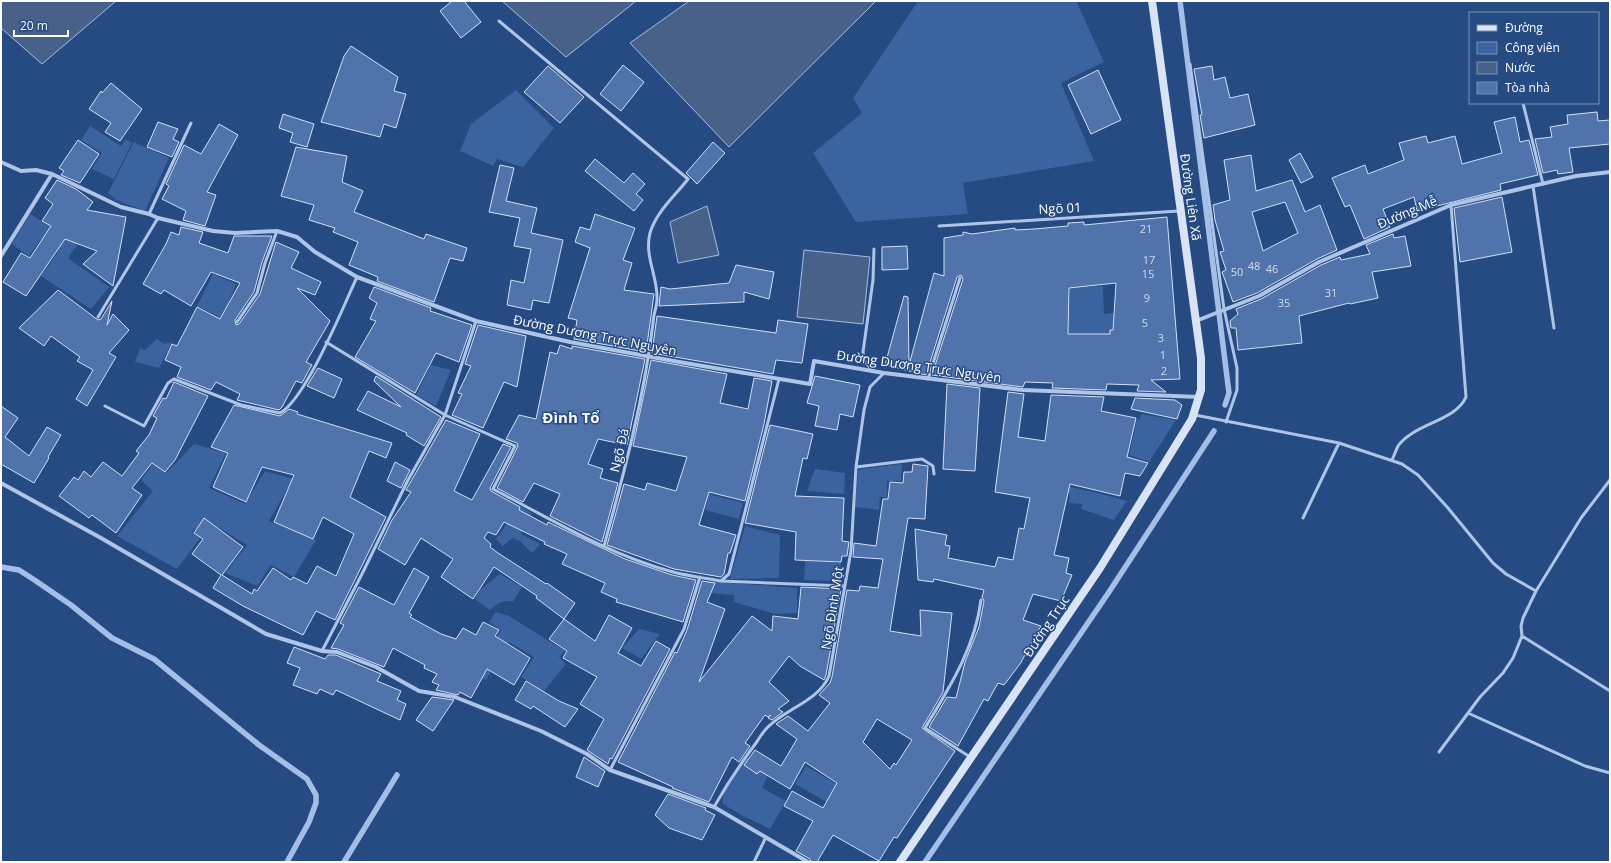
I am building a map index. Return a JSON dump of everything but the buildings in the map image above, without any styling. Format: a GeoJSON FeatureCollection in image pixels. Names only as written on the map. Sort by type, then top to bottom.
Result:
{"type":"FeatureCollection","features":[{"type":"Feature","properties":{"kind":"street","name":"Đường Liên Xã"},"geometry":{"type":"LineString","coordinates":[[1152,1],[1201,358],[1201,390],[1199,397]]}},
{"type":"Feature","properties":{"kind":"street","name":"Đường Dương Trực Nguyên"},"geometry":{"type":"LineString","coordinates":[[1,162],[21,171],[36,170],[52,174],[121,207],[149,214],[158,218],[213,231],[235,233],[277,231],[297,237],[314,252],[357,277],[476,320],[563,340],[810,384],[814,361],[875,372],[1023,390],[1199,397]]}},
{"type":"Feature","properties":{"kind":"street","name":"Đường Mễ"},"geometry":{"type":"LineString","coordinates":[[1195,321],[1259,296],[1319,262],[1451,204],[1576,176],[1610,172]]}},
{"type":"Feature","properties":{"kind":"street"},"geometry":{"type":"LineString","coordinates":[[1,256],[52,174]]}},
{"type":"Feature","properties":{"kind":"street","name":"Đường Trục"},"geometry":{"type":"LineString","coordinates":[[900,862],[1100,568],[1193,415],[1199,397]]}},
{"type":"Feature","properties":{"kind":"street"},"geometry":{"type":"LineString","coordinates":[[1,483],[101,538],[222,610],[266,634],[322,651],[337,652],[376,667],[419,691],[455,697],[542,731],[587,754],[610,770],[714,807],[808,862]]}},
{"type":"Feature","properties":{"kind":"lane","name":"Ngõ Đá"},"geometry":{"type":"LineString","coordinates":[[499,21],[688,179],[656,218],[650,235],[649,254],[656,278],[657,300],[649,356],[627,466],[604,546]]}},
{"type":"Feature","properties":{"kind":"lane"},"geometry":{"type":"LineString","coordinates":[[1190,64],[1224,309],[1237,368],[1237,390],[1226,422]]}},
{"type":"Feature","properties":{"kind":"lane"},"geometry":{"type":"LineString","coordinates":[[1523,104],[1542,184]]}},
{"type":"Feature","properties":{"kind":"lane"},"geometry":{"type":"LineString","coordinates":[[149,214],[191,123]]}},
{"type":"Feature","properties":{"kind":"lane"},"geometry":{"type":"LineString","coordinates":[[1533,186],[1554,328]]}},
{"type":"Feature","properties":{"kind":"lane"},"geometry":{"type":"LineString","coordinates":[[1392,460],[1402,442],[1431,423],[1457,410],[1466,397],[1451,204]]}},
{"type":"Feature","properties":{"kind":"lane","name":"Ngõ 01"},"geometry":{"type":"LineString","coordinates":[[939,226],[1181,211]]}},
{"type":"Feature","properties":{"kind":"lane"},"geometry":{"type":"LineString","coordinates":[[98,317],[158,218]]}},
{"type":"Feature","properties":{"kind":"lane"},"geometry":{"type":"LineString","coordinates":[[237,322],[257,293],[265,262],[277,231]]}},
{"type":"Feature","properties":{"kind":"lane"},"geometry":{"type":"LineString","coordinates":[[874,249],[873,280],[863,352],[864,360],[875,372]]}},
{"type":"Feature","properties":{"kind":"lane"},"geometry":{"type":"LineString","coordinates":[[105,406],[144,426],[168,382],[174,379],[241,405],[280,413],[290,406],[302,389],[357,277]]}},
{"type":"Feature","properties":{"kind":"lane"},"geometry":{"type":"LineString","coordinates":[[928,379],[960,278]]}},
{"type":"Feature","properties":{"kind":"lane"},"geometry":{"type":"LineString","coordinates":[[322,651],[408,480],[445,415],[476,320]]}},
{"type":"Feature","properties":{"kind":"lane"},"geometry":{"type":"LineString","coordinates":[[326,342],[445,415],[515,446],[494,489],[604,546],[672,572],[700,578],[720,581],[845,586]]}},
{"type":"Feature","properties":{"kind":"lane","name":"Ngõ Đình Một"},"geometry":{"type":"LineString","coordinates":[[714,807],[734,773],[769,726],[790,709],[818,693],[826,685],[834,659],[851,551],[856,467],[867,393],[873,382],[884,373]]}},
{"type":"Feature","properties":{"kind":"lane"},"geometry":{"type":"LineString","coordinates":[[720,581],[724,580],[729,574],[780,379]]}},
{"type":"Feature","properties":{"kind":"lane"},"geometry":{"type":"LineString","coordinates":[[1193,415],[1339,443],[1402,464],[1418,475],[1448,508],[1493,563],[1506,574],[1536,591]]}},
{"type":"Feature","properties":{"kind":"lane"},"geometry":{"type":"LineString","coordinates":[[1303,518],[1339,443]]}},
{"type":"Feature","properties":{"kind":"lane"},"geometry":{"type":"LineString","coordinates":[[856,467],[922,459],[933,466],[934,474]]}},
{"type":"Feature","properties":{"kind":"lane"},"geometry":{"type":"LineString","coordinates":[[1439,752],[1468,713],[1513,658],[1522,636],[1521,626],[1523,618],[1536,591],[1581,518],[1610,480]]}},
{"type":"Feature","properties":{"kind":"lane"},"geometry":{"type":"LineString","coordinates":[[610,770],[684,630],[700,578]]}},
{"type":"Feature","properties":{"kind":"lane"},"geometry":{"type":"LineString","coordinates":[[971,758],[925,728],[958,672],[972,640],[979,620],[981,600]]}},
{"type":"Feature","properties":{"kind":"lane"},"geometry":{"type":"LineString","coordinates":[[1522,636],[1610,691]]}},
{"type":"Feature","properties":{"kind":"lane"},"geometry":{"type":"LineString","coordinates":[[1468,713],[1585,766],[1610,773]]}},
{"type":"Feature","properties":{"kind":"lane"},"geometry":{"type":"LineString","coordinates":[[754,862],[766,837]]}},
{"type":"Feature","properties":{"kind":"green space"},"geometry":{"type":"Polygon","coordinates":[[[918,1],[1076,1],[1104,62],[1061,83],[1094,161],[963,183],[968,214],[856,222],[813,153],[862,113],[853,98],[918,1]]]}},
{"type":"Feature","properties":{"kind":"green space"},"geometry":{"type":"Polygon","coordinates":[[[516,90],[554,128],[523,167],[497,159],[493,166],[460,151],[471,124],[516,90]]]}},
{"type":"Feature","properties":{"kind":"green space"},"geometry":{"type":"Polygon","coordinates":[[[90,126],[121,146],[126,139],[132,143],[114,179],[92,169],[102,153],[81,140],[90,126]]]}},
{"type":"Feature","properties":{"kind":"green space"},"geometry":{"type":"Polygon","coordinates":[[[134,142],[169,158],[145,211],[116,200],[108,193],[134,142]]]}},
{"type":"Feature","properties":{"kind":"green space"},"geometry":{"type":"Polygon","coordinates":[[[30,214],[78,244],[68,258],[109,287],[91,309],[41,276],[58,252],[40,240],[29,256],[12,244],[30,214]]]}},
{"type":"Feature","properties":{"kind":"green space"},"geometry":{"type":"Polygon","coordinates":[[[213,274],[236,284],[229,301],[244,309],[232,323],[197,306],[213,274]]]}},
{"type":"Feature","properties":{"kind":"green space"},"geometry":{"type":"Polygon","coordinates":[[[1103,286],[1104,314],[1114,313],[1113,330],[1110,330],[1110,334],[1068,334],[1070,288],[1103,286]]]}},
{"type":"Feature","properties":{"kind":"green space"},"geometry":{"type":"Polygon","coordinates":[[[157,339],[164,344],[172,342],[159,368],[135,362],[140,348],[145,350],[157,339]]]}},
{"type":"Feature","properties":{"kind":"green space"},"geometry":{"type":"Polygon","coordinates":[[[431,365],[451,370],[436,406],[416,395],[431,365]]]}},
{"type":"Feature","properties":{"kind":"green space"},"geometry":{"type":"Polygon","coordinates":[[[1141,414],[1176,420],[1149,462],[1129,455],[1137,419],[1140,419],[1141,414]]]}},
{"type":"Feature","properties":{"kind":"green space"},"geometry":{"type":"Polygon","coordinates":[[[194,444],[226,453],[209,488],[245,504],[265,471],[293,479],[269,521],[316,540],[294,577],[271,565],[257,586],[225,573],[247,545],[206,520],[192,532],[201,537],[177,569],[117,536],[153,491],[141,480],[153,464],[166,473],[194,444]]]}},
{"type":"Feature","properties":{"kind":"green space"},"geometry":{"type":"Polygon","coordinates":[[[902,464],[901,481],[887,481],[887,497],[880,497],[879,510],[855,507],[858,471],[861,469],[902,464]]]}},
{"type":"Feature","properties":{"kind":"green space"},"geometry":{"type":"Polygon","coordinates":[[[815,469],[845,473],[844,494],[807,491],[815,469]]]}},
{"type":"Feature","properties":{"kind":"green space"},"geometry":{"type":"Polygon","coordinates":[[[1057,484],[1127,501],[1114,520],[1081,509],[1082,504],[1069,503],[1070,494],[1044,488],[1057,484]]]}},
{"type":"Feature","properties":{"kind":"green space"},"geometry":{"type":"Polygon","coordinates":[[[709,494],[743,503],[739,519],[705,510],[709,494]]]}},
{"type":"Feature","properties":{"kind":"green space"},"geometry":{"type":"Polygon","coordinates":[[[520,506],[532,513],[521,534],[540,544],[532,553],[520,541],[512,538],[503,546],[496,539],[520,506]]]}},
{"type":"Feature","properties":{"kind":"green space"},"geometry":{"type":"Polygon","coordinates":[[[745,526],[780,535],[779,578],[730,579],[745,526]]]}},
{"type":"Feature","properties":{"kind":"green space"},"geometry":{"type":"Polygon","coordinates":[[[805,561],[841,563],[839,581],[804,580],[805,561]]]}},
{"type":"Feature","properties":{"kind":"green space"},"geometry":{"type":"Polygon","coordinates":[[[500,574],[522,587],[513,602],[503,602],[490,610],[475,599],[481,589],[500,574]]]}},
{"type":"Feature","properties":{"kind":"green space"},"geometry":{"type":"Polygon","coordinates":[[[705,581],[797,588],[797,613],[775,614],[734,602],[734,595],[702,592],[705,581]]]}},
{"type":"Feature","properties":{"kind":"green space"},"geometry":{"type":"Polygon","coordinates":[[[496,612],[509,616],[565,651],[559,657],[566,664],[544,691],[521,677],[534,657],[509,642],[486,680],[475,676],[501,630],[489,622],[496,612]]]}},
{"type":"Feature","properties":{"kind":"green space"},"geometry":{"type":"Polygon","coordinates":[[[639,629],[660,634],[641,659],[622,648],[639,629]]]}},
{"type":"Feature","properties":{"kind":"green space"},"geometry":{"type":"Polygon","coordinates":[[[744,756],[770,771],[762,788],[786,801],[770,829],[723,804],[723,794],[744,756]]]}},
{"type":"Feature","properties":{"kind":"green space"},"geometry":{"type":"Polygon","coordinates":[[[806,766],[843,788],[832,805],[795,784],[806,766]]]}},
{"type":"Feature","properties":{"kind":"water"},"geometry":{"type":"Polygon","coordinates":[[[1,1],[116,1],[42,64],[1,28],[1,1]]]}},
{"type":"Feature","properties":{"kind":"water"},"geometry":{"type":"Polygon","coordinates":[[[502,1],[636,1],[566,57],[502,1]]]}},
{"type":"Feature","properties":{"kind":"water"},"geometry":{"type":"Polygon","coordinates":[[[689,1],[876,1],[729,147],[630,43],[689,1]]]}},
{"type":"Feature","properties":{"kind":"water"},"geometry":{"type":"Polygon","coordinates":[[[707,206],[719,255],[678,263],[670,222],[707,206]]]}},
{"type":"Feature","properties":{"kind":"water"},"geometry":{"type":"Polygon","coordinates":[[[804,250],[870,257],[863,324],[797,317],[804,250]]]}},
{"type":"Feature","properties":{"kind":"waterway"},"geometry":{"type":"LineString","coordinates":[[1180,1],[1229,393],[1225,405]]}},
{"type":"Feature","properties":{"kind":"waterway"},"geometry":{"type":"LineString","coordinates":[[925,862],[1109,592],[1214,431]]}},
{"type":"Feature","properties":{"kind":"waterway"},"geometry":{"type":"LineString","coordinates":[[1,567],[19,570],[71,605],[112,638],[154,659],[259,745],[307,779],[316,795],[316,803],[309,822],[287,862]]}},
{"type":"Feature","properties":{"kind":"waterway"},"geometry":{"type":"LineString","coordinates":[[344,862],[397,775]]}},
{"type":"Feature","properties":{"kind":"district","name":"Đình Tổ"},"geometry":{"type":"Point","coordinates":[571,417]}}]}
